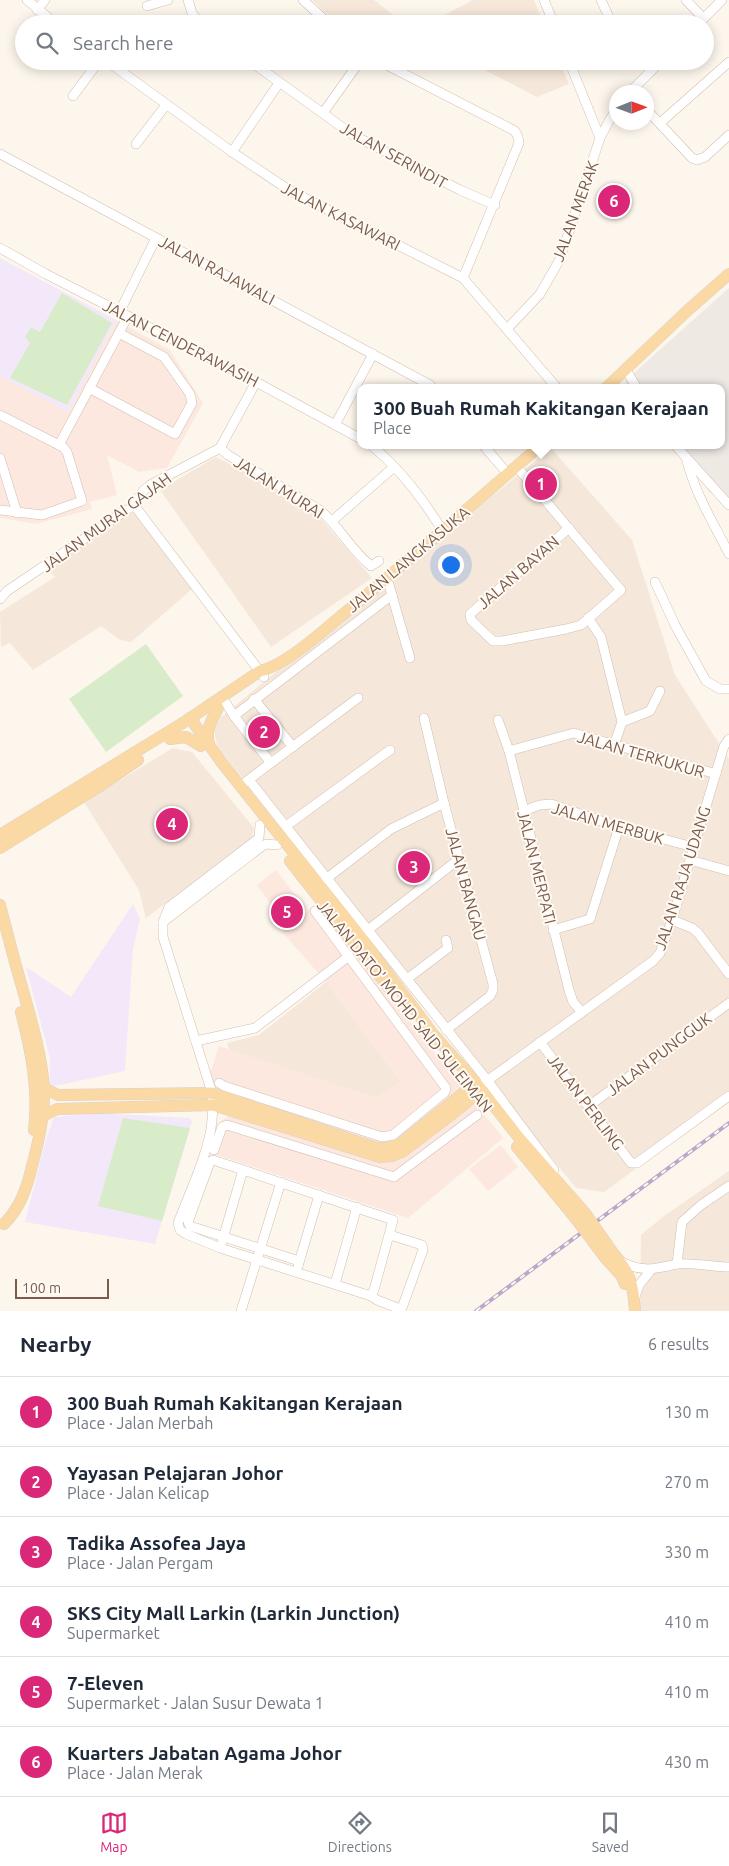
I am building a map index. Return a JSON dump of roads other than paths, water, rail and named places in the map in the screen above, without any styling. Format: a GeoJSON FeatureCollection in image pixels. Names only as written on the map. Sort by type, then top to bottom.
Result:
{"type":"FeatureCollection","features":[{"type":"Feature","properties":{"kind":"main road"},"geometry":{"type":"LineString","coordinates":[[610,384],[729,274]]}},
{"type":"Feature","properties":{"kind":"main road","name":"JALAN LANGKASUKA"},"geometry":{"type":"LineString","coordinates":[[0,845],[190,722],[314,638],[388,578],[537,449]]}},
{"type":"Feature","properties":{"kind":"main road","name":"JALAN LANGKASUKA"},"geometry":{"type":"LineString","coordinates":[[0,845],[100,786],[170,739],[190,722],[222,705],[265,672]]}},
{"type":"Feature","properties":{"kind":"main road"},"geometry":{"type":"LineString","coordinates":[[170,739],[181,736],[207,748],[208,733],[212,719],[222,705]]}},
{"type":"Feature","properties":{"kind":"main road","name":"JALAN DATO' MOHD SAID SULEIMAN"},"geometry":{"type":"LineString","coordinates":[[190,722],[260,825],[277,845],[320,886],[363,933],[433,1034],[479,1086],[520,1140],[573,1199],[580,1216]]}},
{"type":"Feature","properties":{"kind":"main road","name":"JALAN DATO' MOHD SAID SULEIMAN"},"geometry":{"type":"LineString","coordinates":[[207,748],[244,783],[320,886],[612,1257]]}},
{"type":"Feature","properties":{"kind":"main road"},"geometry":{"type":"LineString","coordinates":[[0,905],[39,1053],[44,1088],[43,1116],[38,1146],[28,1184],[15,1214],[2,1227]]}},
{"type":"Feature","properties":{"kind":"main road"},"geometry":{"type":"LineString","coordinates":[[0,937],[31,1055],[35,1102],[35,1119],[28,1156],[2,1227]]}},
{"type":"Feature","properties":{"kind":"main road"},"geometry":{"type":"LineString","coordinates":[[44,1088],[58,1095],[215,1088],[290,1124],[380,1157],[392,1156],[402,1141],[479,1086]]}},
{"type":"Feature","properties":{"kind":"main road"},"geometry":{"type":"LineString","coordinates":[[43,1116],[57,1109],[213,1105],[290,1124]]}},
{"type":"Feature","properties":{"kind":"main road"},"geometry":{"type":"LineString","coordinates":[[612,1257],[624,1268],[633,1284],[634,1305]]}},
{"type":"Feature","properties":{"kind":"main road"},"geometry":{"type":"LineString","coordinates":[[612,1257],[625,1283],[628,1311]]}},
{"type":"Feature","properties":{"kind":"street"},"geometry":{"type":"LineString","coordinates":[[27,0],[44,15]]}},
{"type":"Feature","properties":{"kind":"street"},"geometry":{"type":"LineString","coordinates":[[37,10],[45,0]]}},
{"type":"Feature","properties":{"kind":"street"},"geometry":{"type":"LineString","coordinates":[[147,6],[168,0]]}},
{"type":"Feature","properties":{"kind":"street"},"geometry":{"type":"LineString","coordinates":[[188,0],[193,15]]}},
{"type":"Feature","properties":{"kind":"street"},"geometry":{"type":"LineString","coordinates":[[303,0],[319,15]]}},
{"type":"Feature","properties":{"kind":"street"},"geometry":{"type":"LineString","coordinates":[[544,0],[550,15]]}},
{"type":"Feature","properties":{"kind":"street"},"geometry":{"type":"LineString","coordinates":[[601,0],[608,15]]}},
{"type":"Feature","properties":{"kind":"street"},"geometry":{"type":"LineString","coordinates":[[686,0],[697,15]]}},
{"type":"Feature","properties":{"kind":"street"},"geometry":{"type":"LineString","coordinates":[[707,15],[722,0]]}},
{"type":"Feature","properties":{"kind":"street"},"geometry":{"type":"LineString","coordinates":[[660,122],[729,62]]}},
{"type":"Feature","properties":{"kind":"street"},"geometry":{"type":"LineString","coordinates":[[73,96],[92,70]]}},
{"type":"Feature","properties":{"kind":"street","name":"JALAN KASAWARI"},"geometry":{"type":"LineString","coordinates":[[119,70],[232,152],[289,190],[463,278],[554,384]]}},
{"type":"Feature","properties":{"kind":"street","name":"JALAN SERINDIT"},"geometry":{"type":"LineString","coordinates":[[262,70],[354,135],[460,190],[495,205]]}},
{"type":"Feature","properties":{"kind":"street"},"geometry":{"type":"LineString","coordinates":[[323,113],[354,70]]}},
{"type":"Feature","properties":{"kind":"street"},"geometry":{"type":"LineString","coordinates":[[396,70],[515,131],[518,136],[518,143],[495,205],[463,278]]}},
{"type":"Feature","properties":{"kind":"street"},"geometry":{"type":"LineString","coordinates":[[573,70],[600,138]]}},
{"type":"Feature","properties":{"kind":"street"},"geometry":{"type":"LineString","coordinates":[[637,85],[651,71]]}},
{"type":"Feature","properties":{"kind":"street"},"geometry":{"type":"LineString","coordinates":[[232,152],[279,83]]}},
{"type":"Feature","properties":{"kind":"street"},"geometry":{"type":"LineString","coordinates":[[136,144],[166,105]]}},
{"type":"Feature","properties":{"kind":"street"},"geometry":{"type":"LineString","coordinates":[[654,116],[692,158],[697,160],[705,157],[729,135]]}},
{"type":"Feature","properties":{"kind":"street","name":"JALAN MERAK"},"geometry":{"type":"LineString","coordinates":[[506,329],[540,294],[560,259],[600,138],[609,122]]}},
{"type":"Feature","properties":{"kind":"street"},"geometry":{"type":"LineString","coordinates":[[595,125],[606,127]]}},
{"type":"Feature","properties":{"kind":"street","name":"JALAN RAJAWALI"},"geometry":{"type":"LineString","coordinates":[[0,154],[428,384]]}},
{"type":"Feature","properties":{"kind":"street"},"geometry":{"type":"LineString","coordinates":[[59,445],[119,333],[124,313],[156,238]]}},
{"type":"Feature","properties":{"kind":"street","name":"JALAN CENDERAWASIH"},"geometry":{"type":"LineString","coordinates":[[0,248],[357,437]]}},
{"type":"Feature","properties":{"kind":"street"},"geometry":{"type":"LineString","coordinates":[[89,388],[175,434],[192,403],[190,394],[164,357],[119,333]]}},
{"type":"Feature","properties":{"kind":"street"},"geometry":{"type":"LineString","coordinates":[[334,425],[373,354]]}},
{"type":"Feature","properties":{"kind":"street"},"geometry":{"type":"LineString","coordinates":[[626,370],[635,384]]}},
{"type":"Feature","properties":{"kind":"street"},"geometry":{"type":"LineString","coordinates":[[220,448],[256,382]]}},
{"type":"Feature","properties":{"kind":"street"},"geometry":{"type":"LineString","coordinates":[[0,415],[59,445],[67,452],[82,501],[42,515],[0,510]]}},
{"type":"Feature","properties":{"kind":"street","name":"JALAN MURAI GAJAH"},"geometry":{"type":"LineString","coordinates":[[0,599],[3,592],[134,505],[143,491],[150,485],[220,448]]}},
{"type":"Feature","properties":{"kind":"street","name":"JALAN MURAI"},"geometry":{"type":"LineString","coordinates":[[220,448],[228,455],[312,505],[332,520],[364,561],[372,566],[379,561]]}},
{"type":"Feature","properties":{"kind":"street"},"geometry":{"type":"LineString","coordinates":[[376,449],[446,527]]}},
{"type":"Feature","properties":{"kind":"street"},"geometry":{"type":"LineString","coordinates":[[487,449],[569,528],[621,590],[588,618],[601,637],[622,722],[614,744]]}},
{"type":"Feature","properties":{"kind":"street"},"geometry":{"type":"LineString","coordinates":[[679,449],[729,505]]}},
{"type":"Feature","properties":{"kind":"street"},"geometry":{"type":"LineString","coordinates":[[686,457],[690,475],[729,554]]}},
{"type":"Feature","properties":{"kind":"street"},"geometry":{"type":"LineString","coordinates":[[0,458],[17,513]]}},
{"type":"Feature","properties":{"kind":"street"},"geometry":{"type":"LineString","coordinates":[[332,520],[394,467]]}},
{"type":"Feature","properties":{"kind":"street"},"geometry":{"type":"LineString","coordinates":[[134,505],[265,672]]}},
{"type":"Feature","properties":{"kind":"street","name":"JALAN BAYAN"},"geometry":{"type":"LineString","coordinates":[[569,528],[470,614],[471,620],[490,639],[496,642],[566,629],[581,625],[588,618]]}},
{"type":"Feature","properties":{"kind":"street"},"geometry":{"type":"LineString","coordinates":[[388,578],[410,658]]}},
{"type":"Feature","properties":{"kind":"street"},"geometry":{"type":"LineString","coordinates":[[655,582],[676,627],[706,681],[720,689],[729,689]]}},
{"type":"Feature","properties":{"kind":"street"},"geometry":{"type":"LineString","coordinates":[[234,716],[392,595]]}},
{"type":"Feature","properties":{"kind":"street"},"geometry":{"type":"LineString","coordinates":[[622,722],[650,712],[660,691]]}},
{"type":"Feature","properties":{"kind":"street"},"geometry":{"type":"LineString","coordinates":[[358,698],[244,783],[286,826],[320,886],[391,829],[444,803]]}},
{"type":"Feature","properties":{"kind":"street"},"geometry":{"type":"LineString","coordinates":[[254,699],[293,747]]}},
{"type":"Feature","properties":{"kind":"street"},"geometry":{"type":"LineString","coordinates":[[222,705],[234,716],[271,764]]}},
{"type":"Feature","properties":{"kind":"street","name":"JALAN BANGAU"},"geometry":{"type":"LineString","coordinates":[[424,718],[444,803],[493,984],[490,996],[446,1030]]}},
{"type":"Feature","properties":{"kind":"street","name":"JALAN MERPATI"},"geometry":{"type":"LineString","coordinates":[[498,720],[509,751],[553,930],[573,1002],[582,1012]]}},
{"type":"Feature","properties":{"kind":"street","name":"JALAN TERKUKUR"},"geometry":{"type":"LineString","coordinates":[[509,751],[574,733],[716,774]]}},
{"type":"Feature","properties":{"kind":"street","name":"JALAN RAJA UDANG"},"geometry":{"type":"LineString","coordinates":[[479,1086],[653,961],[660,953],[672,920],[724,746],[729,739]]}},
{"type":"Feature","properties":{"kind":"street"},"geometry":{"type":"LineString","coordinates":[[286,826],[390,750]]}},
{"type":"Feature","properties":{"kind":"street","name":"JALAN MERBUK"},"geometry":{"type":"LineString","coordinates":[[523,811],[540,805],[551,804],[619,827],[693,847]]}},
{"type":"Feature","properties":{"kind":"street"},"geometry":{"type":"LineString","coordinates":[[260,825],[261,833],[259,838],[169,907],[163,922],[163,937],[196,1041],[215,1088],[212,1122],[204,1152],[178,1224],[180,1230],[186,1234],[220,1248],[257,1259],[298,1266]]}},
{"type":"Feature","properties":{"kind":"street"},"geometry":{"type":"LineString","coordinates":[[553,930],[590,919],[619,827]]}},
{"type":"Feature","properties":{"kind":"street"},"geometry":{"type":"LineString","coordinates":[[163,922],[261,847],[266,844],[277,845]]}},
{"type":"Feature","properties":{"kind":"street"},"geometry":{"type":"LineString","coordinates":[[459,859],[363,933],[407,979],[446,1030],[479,1086]]}},
{"type":"Feature","properties":{"kind":"street"},"geometry":{"type":"LineString","coordinates":[[690,860],[729,871]]}},
{"type":"Feature","properties":{"kind":"street"},"geometry":{"type":"LineString","coordinates":[[315,911],[446,1088],[445,1092],[402,1141]]}},
{"type":"Feature","properties":{"kind":"street"},"geometry":{"type":"LineString","coordinates":[[672,920],[692,928],[698,933],[729,974]]}},
{"type":"Feature","properties":{"kind":"street"},"geometry":{"type":"LineString","coordinates":[[407,979],[448,948],[446,940]]}},
{"type":"Feature","properties":{"kind":"street"},"geometry":{"type":"LineString","coordinates":[[196,1041],[255,1028],[349,956]]}},
{"type":"Feature","properties":{"kind":"street","name":"JALAN PUNGGUK"},"geometry":{"type":"LineString","coordinates":[[589,1106],[729,1003]]}},
{"type":"Feature","properties":{"kind":"street","name":"JALAN PERLING"},"geometry":{"type":"LineString","coordinates":[[540,1042],[632,1163],[638,1163],[729,1096]]}},
{"type":"Feature","properties":{"kind":"street"},"geometry":{"type":"LineString","coordinates":[[215,1088],[224,1086],[382,1137],[392,1135],[402,1141],[416,1161]]}},
{"type":"Feature","properties":{"kind":"street"},"geometry":{"type":"LineString","coordinates":[[286,1143],[294,1108]]}},
{"type":"Feature","properties":{"kind":"street"},"geometry":{"type":"LineString","coordinates":[[214,1150],[224,1125],[388,1176],[398,1175],[477,1115]]}},
{"type":"Feature","properties":{"kind":"street"},"geometry":{"type":"LineString","coordinates":[[371,1296],[394,1222],[392,1218],[212,1160],[188,1222],[190,1226],[198,1230],[260,1249],[335,1284],[371,1296],[400,1309],[402,1308],[423,1250],[422,1245],[390,1235]]}},
{"type":"Feature","properties":{"kind":"street"},"geometry":{"type":"LineString","coordinates":[[220,1248],[242,1170]]}},
{"type":"Feature","properties":{"kind":"street"},"geometry":{"type":"LineString","coordinates":[[241,1311],[281,1182]]}},
{"type":"Feature","properties":{"kind":"street"},"geometry":{"type":"LineString","coordinates":[[677,1264],[682,1222],[700,1205],[729,1186]]}},
{"type":"Feature","properties":{"kind":"street"},"geometry":{"type":"LineString","coordinates":[[298,1266],[318,1195]]}},
{"type":"Feature","properties":{"kind":"street"},"geometry":{"type":"LineString","coordinates":[[335,1284],[357,1207]]}},
{"type":"Feature","properties":{"kind":"street"},"geometry":{"type":"LineString","coordinates":[[612,1257],[627,1264],[652,1270],[677,1264],[729,1267]]}},
{"type":"Feature","properties":{"kind":"street"},"geometry":{"type":"LineString","coordinates":[[634,1305],[639,1285],[652,1270]]}},
{"type":"Feature","properties":{"kind":"railway"},"geometry":{"type":"LineString","coordinates":[[476,1311],[729,1123]]}},
{"type":"Feature","properties":{"kind":"place","name":"Kuarters Jabatan Agama Johor"},"geometry":{"type":"Point","coordinates":[614,201]}},
{"type":"Feature","properties":{"kind":"place","name":"300 Buah Rumah Kakitangan Kerajaan"},"geometry":{"type":"Point","coordinates":[541,484]}},
{"type":"Feature","properties":{"kind":"place","name":"Yayasan Pelajaran Johor"},"geometry":{"type":"Point","coordinates":[264,732]}},
{"type":"Feature","properties":{"kind":"place","name":"SKS City Mall Larkin (Larkin Junction)"},"geometry":{"type":"Point","coordinates":[172,824]}},
{"type":"Feature","properties":{"kind":"place","name":"Tadika Assofea Jaya"},"geometry":{"type":"Point","coordinates":[414,867]}},
{"type":"Feature","properties":{"kind":"place","name":"7-Eleven"},"geometry":{"type":"Point","coordinates":[287,912]}}]}
